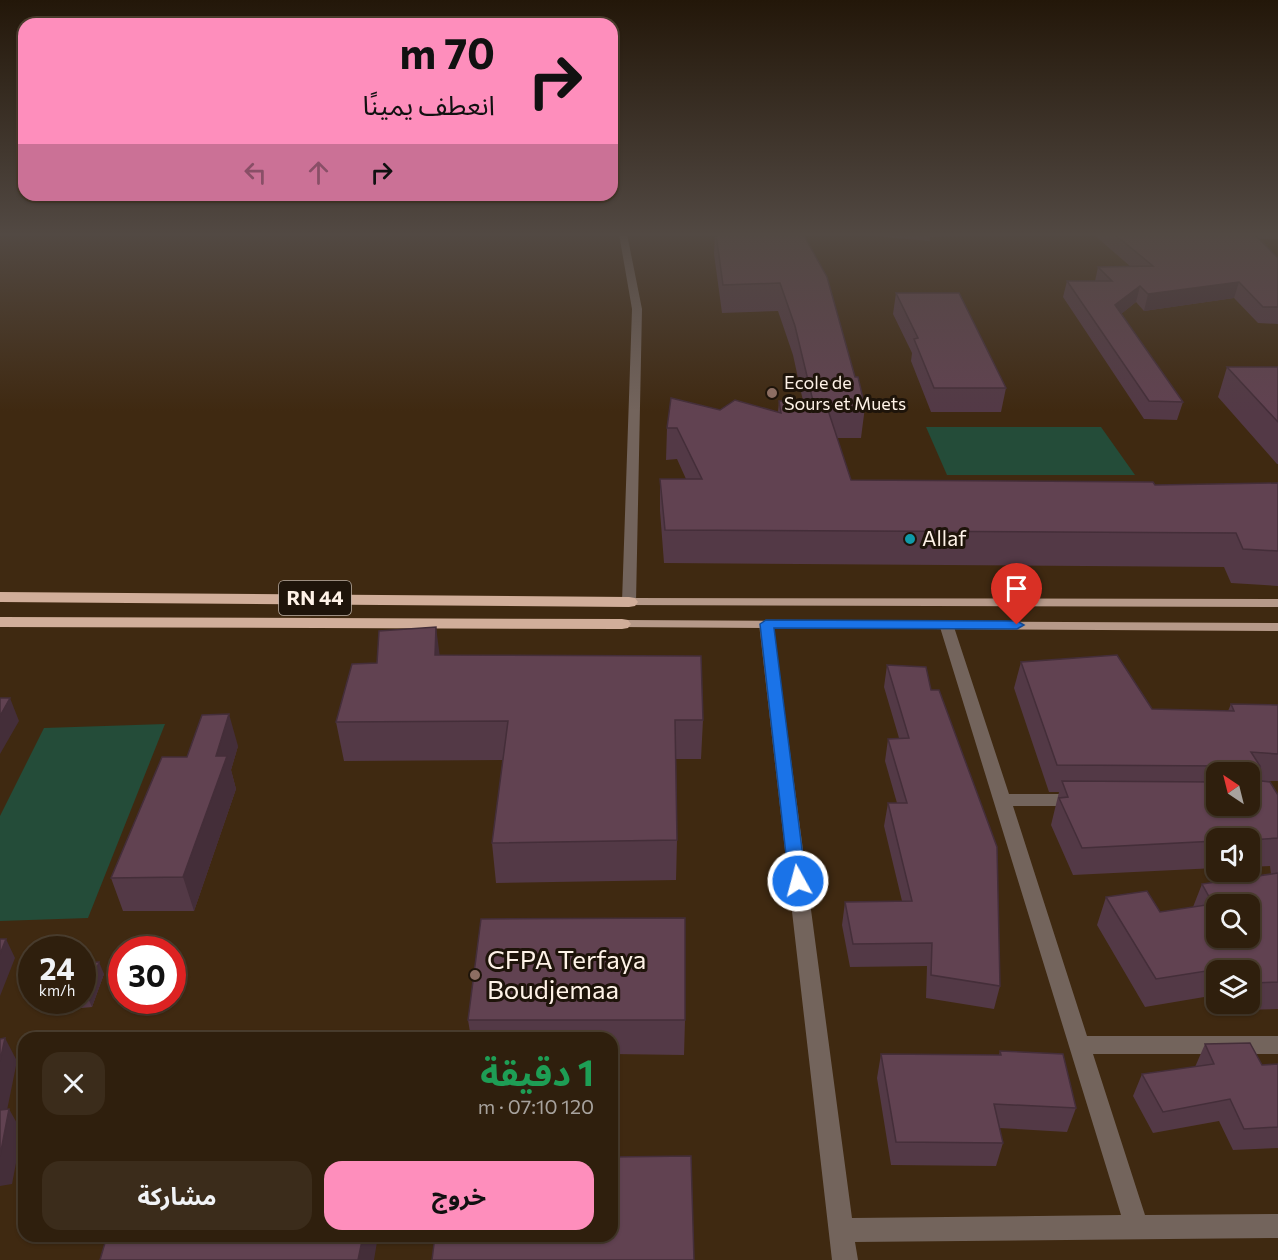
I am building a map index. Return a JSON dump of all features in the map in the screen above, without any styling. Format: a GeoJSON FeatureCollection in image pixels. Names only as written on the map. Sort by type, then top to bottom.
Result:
{"type":"FeatureCollection","features":[{"type":"Feature","properties":{"kind":"highway","name":"RN 44"},"geometry":{"type":"LineString","coordinates":[[0,597],[629,602]]}},
{"type":"Feature","properties":{"kind":"highway","name":"RN 44"},"geometry":{"type":"LineString","coordinates":[[0,622],[622,624]]}},
{"type":"Feature","properties":{"kind":"main road","name":"RN 44"},"geometry":{"type":"LineString","coordinates":[[629,602],[1278,603]]}},
{"type":"Feature","properties":{"kind":"main road","name":"RN 44"},"geometry":{"type":"LineString","coordinates":[[622,624],[1278,627]]}},
{"type":"Feature","properties":{"kind":"street"},"geometry":{"type":"LineString","coordinates":[[629,602],[637,309],[634,293]]}},
{"type":"Feature","properties":{"kind":"street"},"geometry":{"type":"LineString","coordinates":[[766,624],[845,1260]]}},
{"type":"Feature","properties":{"kind":"street"},"geometry":{"type":"LineString","coordinates":[[946,624],[1137,1227]]}},
{"type":"Feature","properties":{"kind":"street"},"geometry":{"type":"LineString","coordinates":[[1002,800],[1097,800]]}},
{"type":"Feature","properties":{"kind":"street"},"geometry":{"type":"LineString","coordinates":[[1079,1045],[1278,1045]]}},
{"type":"Feature","properties":{"kind":"street"},"geometry":{"type":"LineString","coordinates":[[840,1230],[1278,1226]]}},
{"type":"Feature","properties":{"kind":"green space"},"geometry":{"type":"Polygon","coordinates":[[[926,427],[1101,427],[1135,475],[947,475],[926,427]]]}},
{"type":"Feature","properties":{"kind":"green space"},"geometry":{"type":"Polygon","coordinates":[[[165,724],[88,918],[0,921],[0,816],[44,728],[165,724]]]}},
{"type":"Feature","properties":{"kind":"building"},"geometry":{"type":"Polygon","coordinates":[[[783,293],[831,293],[865,407],[827,407],[851,480],[1153,482],[1155,485],[1278,483],[1278,551],[1243,549],[1236,533],[665,530],[660,479],[702,479],[677,428],[667,428],[671,398],[720,410],[735,400],[781,413],[779,401],[813,401],[795,326],[783,293]]]}},
{"type":"Feature","properties":{"kind":"building"},"geometry":{"type":"Polygon","coordinates":[[[896,293],[959,293],[1006,388],[934,388],[914,339],[918,338],[896,293]]]}},
{"type":"Feature","properties":{"kind":"building"},"geometry":{"type":"Polygon","coordinates":[[[1075,293],[1131,293],[1115,305],[1183,402],[1149,401],[1075,293]]]}},
{"type":"Feature","properties":{"kind":"building"},"geometry":{"type":"Polygon","coordinates":[[[1249,293],[1278,293],[1278,307],[1263,307],[1249,293]]]}},
{"type":"Feature","properties":{"kind":"building"},"geometry":{"type":"Polygon","coordinates":[[[1227,367],[1278,367],[1278,422],[1227,367]]]}},
{"type":"Feature","properties":{"kind":"building"},"geometry":{"type":"Polygon","coordinates":[[[436,627],[435,655],[701,656],[703,720],[675,720],[677,840],[492,843],[508,721],[336,722],[352,664],[377,663],[379,631],[436,627]]]}},
{"type":"Feature","properties":{"kind":"building"},"geometry":{"type":"Polygon","coordinates":[[[1117,655],[1152,709],[1234,711],[1231,704],[1278,705],[1278,754],[1251,752],[1257,762],[1206,762],[1206,766],[1057,765],[1021,662],[1117,655]]]}},
{"type":"Feature","properties":{"kind":"building"},"geometry":{"type":"Polygon","coordinates":[[[887,665],[926,667],[931,690],[939,690],[997,847],[1000,986],[931,975],[932,943],[853,944],[845,902],[912,901],[888,803],[907,803],[888,739],[909,738],[887,665]]]}},
{"type":"Feature","properties":{"kind":"building"},"geometry":{"type":"Polygon","coordinates":[[[0,698],[10,698],[0,716],[0,698]]]}},
{"type":"Feature","properties":{"kind":"building"},"geometry":{"type":"Polygon","coordinates":[[[229,714],[216,756],[227,756],[183,877],[111,878],[162,757],[187,757],[202,715],[229,714]]]}},
{"type":"Feature","properties":{"kind":"building"},"geometry":{"type":"Polygon","coordinates":[[[1062,781],[1206,782],[1206,816],[1260,816],[1260,781],[1270,782],[1278,795],[1278,838],[1260,839],[1260,828],[1206,828],[1206,842],[1082,848],[1059,798],[1068,797],[1062,781]]]}},
{"type":"Feature","properties":{"kind":"building"},"geometry":{"type":"Polygon","coordinates":[[[1278,873],[1278,982],[1260,983],[1260,960],[1206,960],[1206,971],[1156,979],[1106,897],[1147,891],[1160,912],[1206,905],[1206,948],[1260,948],[1260,894],[1208,894],[1202,884],[1260,882],[1260,876],[1278,873]]]}},
{"type":"Feature","properties":{"kind":"building"},"geometry":{"type":"Polygon","coordinates":[[[685,918],[685,1020],[468,1020],[481,919],[685,918]]]}},
{"type":"Feature","properties":{"kind":"building"},"geometry":{"type":"Polygon","coordinates":[[[0,939],[6,939],[0,954],[0,939]]]}},
{"type":"Feature","properties":{"kind":"building"},"geometry":{"type":"Polygon","coordinates":[[[5,1038],[0,1061],[0,1039],[5,1038]]]}},
{"type":"Feature","properties":{"kind":"building"},"geometry":{"type":"Polygon","coordinates":[[[1250,1043],[1262,1065],[1278,1064],[1278,1127],[1244,1129],[1230,1099],[1163,1112],[1142,1074],[1214,1064],[1205,1044],[1250,1043]]]}},
{"type":"Feature","properties":{"kind":"building"},"geometry":{"type":"Polygon","coordinates":[[[1000,1051],[1063,1054],[1076,1108],[994,1104],[1003,1143],[896,1142],[881,1054],[1001,1055],[1000,1051]]]}},
{"type":"Feature","properties":{"kind":"building"},"geometry":{"type":"Polygon","coordinates":[[[9,1109],[0,1156],[0,1110],[9,1109]]]}},
{"type":"Feature","properties":{"kind":"building"},"geometry":{"type":"Polygon","coordinates":[[[691,1156],[694,1260],[432,1260],[434,1242],[618,1242],[618,1157],[691,1156]]]}},
{"type":"Feature","properties":{"kind":"building"},"geometry":{"type":"Polygon","coordinates":[[[105,1242],[362,1242],[358,1260],[100,1260],[105,1242]]]}},
{"type":"Feature","properties":{"kind":"place","name":"Ecole de Sours et Muets"},"geometry":{"type":"Point","coordinates":[772,393]}},
{"type":"Feature","properties":{"kind":"place","name":"Allaf"},"geometry":{"type":"Point","coordinates":[910,539]}},
{"type":"Feature","properties":{"kind":"place","name":"CFPA Terfaya Boudjemaa"},"geometry":{"type":"Point","coordinates":[475,975]}},
{"type":"Feature","properties":{"kind":"route"},"geometry":{"type":"LineString","coordinates":[[798,881],[766,624],[1017,625]]}}]}
